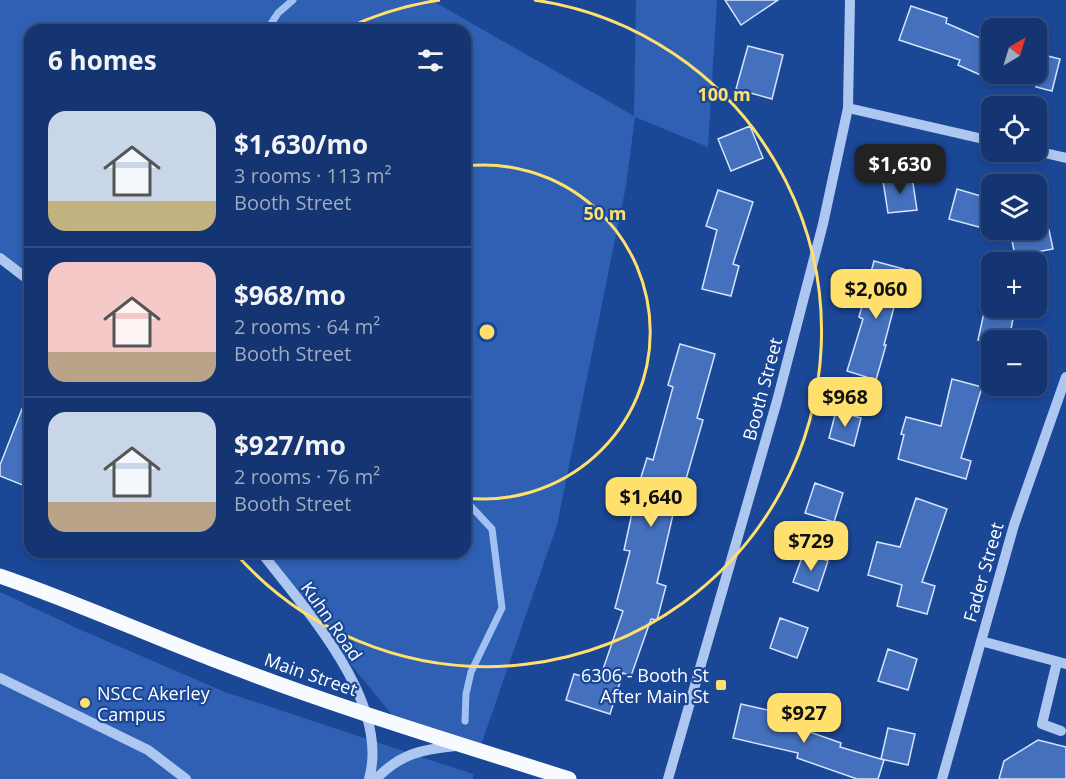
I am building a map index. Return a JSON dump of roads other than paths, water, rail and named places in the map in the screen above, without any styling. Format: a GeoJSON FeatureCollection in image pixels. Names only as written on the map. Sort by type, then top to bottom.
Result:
{"type":"FeatureCollection","features":[{"type":"Feature","properties":{"kind":"main road","name":"Main Street"},"geometry":{"type":"LineString","coordinates":[[0,564],[45,591]]}},
{"type":"Feature","properties":{"kind":"main road","name":"Main Street"},"geometry":{"type":"LineString","coordinates":[[0,576],[45,591],[233,667],[368,714],[569,779]]}},
{"type":"Feature","properties":{"kind":"street","name":"Booth Street"},"geometry":{"type":"LineString","coordinates":[[668,779],[777,400],[823,224],[848,108],[850,0]]}},
{"type":"Feature","properties":{"kind":"street"},"geometry":{"type":"LineString","coordinates":[[848,108],[981,138]]}},
{"type":"Feature","properties":{"kind":"street"},"geometry":{"type":"LineString","coordinates":[[1047,154],[1066,158]]}},
{"type":"Feature","properties":{"kind":"street"},"geometry":{"type":"LineString","coordinates":[[0,258],[24,276]]}},
{"type":"Feature","properties":{"kind":"street","name":"Fader Street"},"geometry":{"type":"LineString","coordinates":[[942,779],[1023,495],[1066,377]]}},
{"type":"Feature","properties":{"kind":"street","name":"Kuhn Road"},"geometry":{"type":"LineString","coordinates":[[266,558],[341,657],[368,714],[373,766],[369,779]]}},
{"type":"Feature","properties":{"kind":"street"},"geometry":{"type":"LineString","coordinates":[[981,641],[1062,663],[1042,724],[1061,731]]}},
{"type":"Feature","properties":{"kind":"street"},"geometry":{"type":"LineString","coordinates":[[0,678],[148,750],[186,779]]}},
{"type":"Feature","properties":{"kind":"street"},"geometry":{"type":"LineString","coordinates":[[376,779],[391,765],[410,754],[433,748],[464,745]]}},
{"type":"Feature","properties":{"kind":"waterway"},"geometry":{"type":"LineString","coordinates":[[271,24],[278,13],[293,0]]}},
{"type":"Feature","properties":{"kind":"waterway"},"geometry":{"type":"LineString","coordinates":[[465,721],[466,694],[471,672],[502,608],[492,529],[471,506]]}},
{"type":"Feature","properties":{"kind":"place","name":"6306 - Booth St After Main St"},"geometry":{"type":"Point","coordinates":[721,685]}},
{"type":"Feature","properties":{"kind":"place","name":"NSCC Akerley Campus"},"geometry":{"type":"Point","coordinates":[85,703]}}]}
